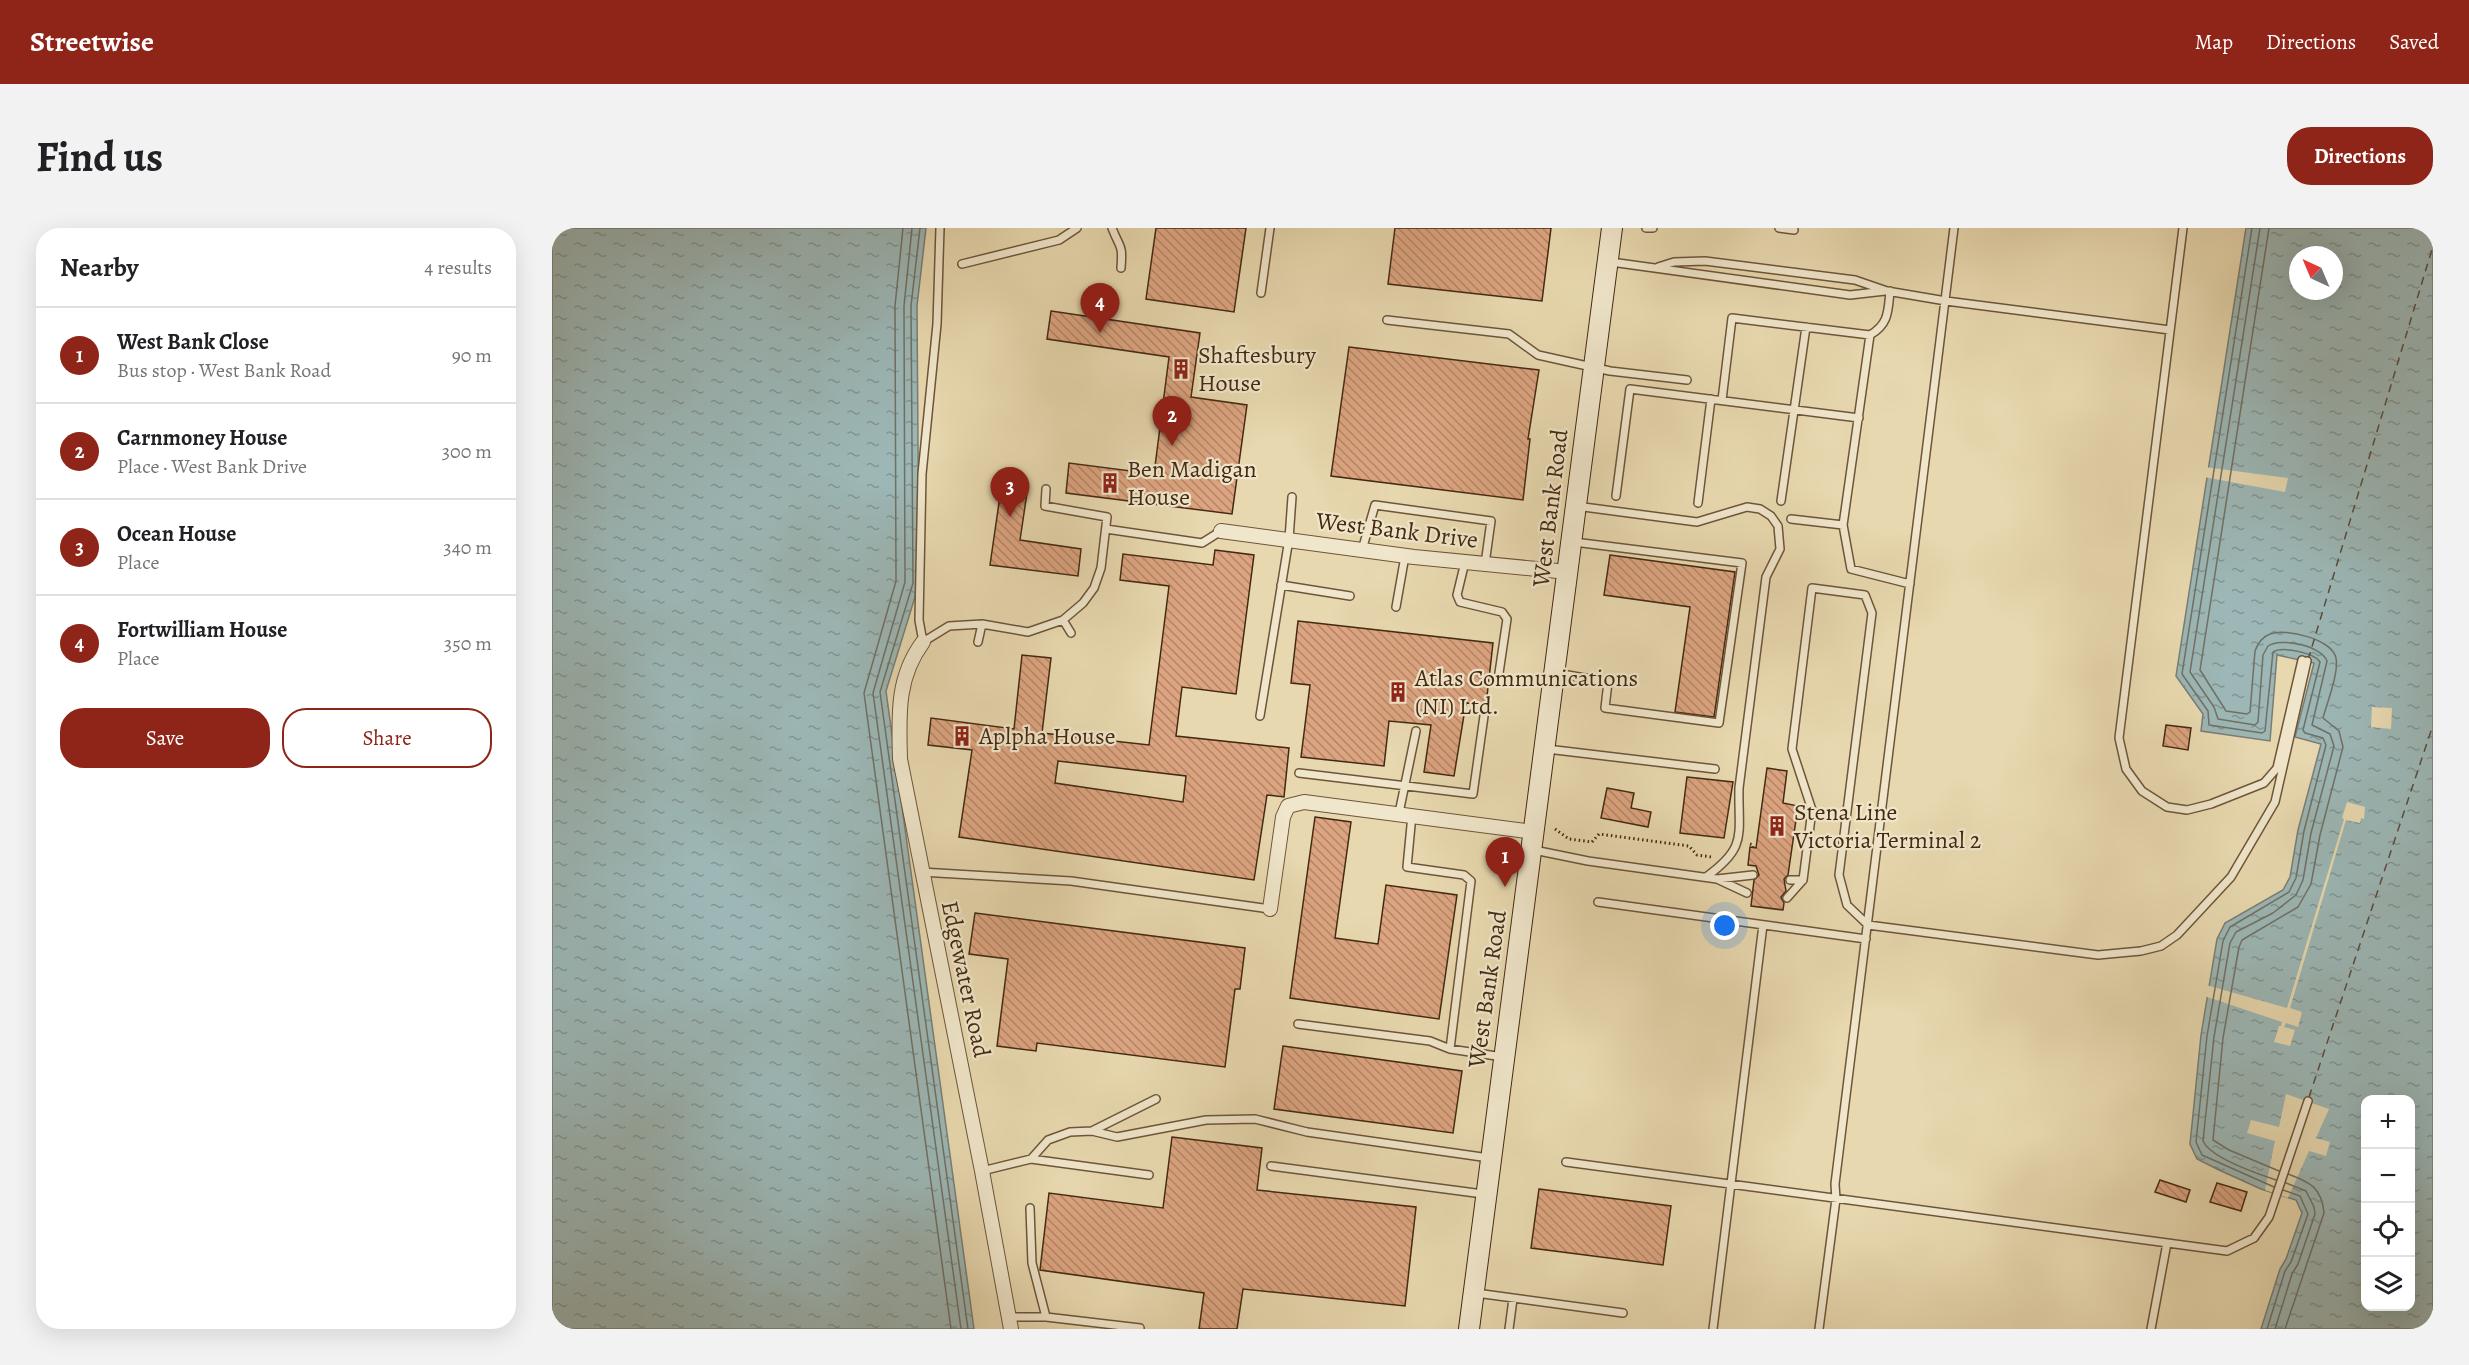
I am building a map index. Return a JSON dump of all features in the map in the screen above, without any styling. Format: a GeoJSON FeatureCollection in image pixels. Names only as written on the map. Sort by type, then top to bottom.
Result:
{"type":"FeatureCollection","features":[{"type":"Feature","properties":{"kind":"street","name":"West Bank Road"},"geometry":{"type":"LineString","coordinates":[[1469,1329],[1612,228]]}},
{"type":"Feature","properties":{"kind":"street","name":"West Bank Drive"},"geometry":{"type":"LineString","coordinates":[[1221,531],[1405,556],[1568,572]]}},
{"type":"Feature","properties":{"kind":"street","name":"Edgewater Road"},"geometry":{"type":"LineString","coordinates":[[923,642],[912,657],[899,698],[900,759],[1011,1323]]}},
{"type":"Feature","properties":{"kind":"street"},"geometry":{"type":"LineString","coordinates":[[1270,909],[1283,817],[1288,806],[1304,802],[1405,814],[1533,841]]}},
{"type":"Feature","properties":{"kind":"lane"},"geometry":{"type":"LineString","coordinates":[[940,228],[937,324],[922,474],[919,620],[923,642],[949,626],[982,624],[1028,632],[1063,620],[1083,603],[1094,588],[1101,568],[1107,517],[1045,506],[1046,489]]}},
{"type":"Feature","properties":{"kind":"lane"},"geometry":{"type":"LineString","coordinates":[[962,264],[1059,240],[1077,228]]}},
{"type":"Feature","properties":{"kind":"lane"},"geometry":{"type":"LineString","coordinates":[[1112,228],[1122,250],[1120,268]]}},
{"type":"Feature","properties":{"kind":"lane"},"geometry":{"type":"LineString","coordinates":[[1261,293],[1270,228]]}},
{"type":"Feature","properties":{"kind":"lane"},"geometry":{"type":"LineString","coordinates":[[1646,228],[1653,228]]}},
{"type":"Feature","properties":{"kind":"lane"},"geometry":{"type":"LineString","coordinates":[[1779,228],[1794,230]]}},
{"type":"Feature","properties":{"kind":"lane"},"geometry":{"type":"LineString","coordinates":[[1819,1329],[1954,228]]}},
{"type":"Feature","properties":{"kind":"lane"},"geometry":{"type":"LineString","coordinates":[[1787,898],[1803,880],[1812,810],[1792,749],[1812,588],[1865,596],[1872,613],[1839,874],[1847,905],[1868,925],[2098,955],[2141,951],[2161,946],[2177,935],[2231,877],[2275,802],[2305,660],[2277,768],[2264,783],[2211,804],[2187,810],[2167,807],[2142,791],[2126,769],[2119,738],[2183,228]]}},
{"type":"Feature","properties":{"kind":"lane"},"geometry":{"type":"LineString","coordinates":[[1658,267],[1674,262],[1705,261],[1855,280],[1889,291],[1946,301],[2170,330]]}},
{"type":"Feature","properties":{"kind":"lane"},"geometry":{"type":"LineString","coordinates":[[1607,262],[1658,267],[1674,272],[1850,295],[1889,291]]}},
{"type":"Feature","properties":{"kind":"lane"},"geometry":{"type":"LineString","coordinates":[[1722,400],[1732,318],[1870,335],[1881,329],[1888,318],[1889,291]]}},
{"type":"Feature","properties":{"kind":"lane"},"geometry":{"type":"LineString","coordinates":[[1387,320],[1509,334],[1538,355],[1610,371],[1687,380]]}},
{"type":"Feature","properties":{"kind":"lane"},"geometry":{"type":"LineString","coordinates":[[1781,501],[1806,327]]}},
{"type":"Feature","properties":{"kind":"lane"},"geometry":{"type":"LineString","coordinates":[[1870,335],[1843,525],[1851,569],[1910,584]]}},
{"type":"Feature","properties":{"kind":"lane"},"geometry":{"type":"LineString","coordinates":[[1616,496],[1630,389],[1859,418]]}},
{"type":"Feature","properties":{"kind":"lane"},"geometry":{"type":"LineString","coordinates":[[1698,503],[1711,399]]}},
{"type":"Feature","properties":{"kind":"lane"},"geometry":{"type":"LineString","coordinates":[[1260,716],[1289,539],[1292,497]]}},
{"type":"Feature","properties":{"kind":"lane"},"geometry":{"type":"LineString","coordinates":[[1362,550],[1375,505],[1491,521],[1485,564]]}},
{"type":"Feature","properties":{"kind":"lane"},"geometry":{"type":"LineString","coordinates":[[1576,506],[1697,522],[1747,507],[1760,509],[1771,516],[1778,526],[1779,549],[1766,577],[1739,788],[1741,818],[1737,843],[1726,862],[1706,877]]}},
{"type":"Feature","properties":{"kind":"lane"},"geometry":{"type":"LineString","coordinates":[[1791,519],[1843,525]]}},
{"type":"Feature","properties":{"kind":"lane"},"geometry":{"type":"LineString","coordinates":[[1106,529],[1202,543],[1221,531]]}},
{"type":"Feature","properties":{"kind":"lane"},"geometry":{"type":"LineString","coordinates":[[1554,673],[1608,682],[1605,708],[1719,723],[1742,563],[1572,542]]}},
{"type":"Feature","properties":{"kind":"lane"},"geometry":{"type":"LineString","coordinates":[[1396,607],[1405,556]]}},
{"type":"Feature","properties":{"kind":"lane"},"geometry":{"type":"LineString","coordinates":[[1465,562],[1458,595],[1460,602],[1502,612],[1507,619],[1499,673]]}},
{"type":"Feature","properties":{"kind":"lane"},"geometry":{"type":"LineString","coordinates":[[1281,585],[1350,596]]}},
{"type":"Feature","properties":{"kind":"lane"},"geometry":{"type":"LineString","coordinates":[[1063,620],[1071,633]]}},
{"type":"Feature","properties":{"kind":"lane"},"geometry":{"type":"LineString","coordinates":[[978,642],[982,624]]}},
{"type":"Feature","properties":{"kind":"lane"},"geometry":{"type":"LineString","coordinates":[[1299,773],[1473,794],[1484,716]]}},
{"type":"Feature","properties":{"kind":"lane"},"geometry":{"type":"LineString","coordinates":[[1416,732],[1411,763],[1403,787],[1407,867],[1464,875],[1471,881],[1450,1049]]}},
{"type":"Feature","properties":{"kind":"lane"},"geometry":{"type":"LineString","coordinates":[[1544,749],[1715,769]]}},
{"type":"Feature","properties":{"kind":"lane"},"geometry":{"type":"LineString","coordinates":[[1533,841],[1588,861],[1718,879],[1747,892]]}},
{"type":"Feature","properties":{"kind":"lane"},"geometry":{"type":"LineString","coordinates":[[921,872],[1071,881],[1270,909]]}},
{"type":"Feature","properties":{"kind":"lane"},"geometry":{"type":"LineString","coordinates":[[1718,879],[1753,874]]}},
{"type":"Feature","properties":{"kind":"lane"},"geometry":{"type":"LineString","coordinates":[[1790,880],[1803,880]]}},
{"type":"Feature","properties":{"kind":"lane"},"geometry":{"type":"LineString","coordinates":[[1599,902],[1866,939]]}},
{"type":"Feature","properties":{"kind":"lane"},"geometry":{"type":"LineString","coordinates":[[1713,1329],[1763,925]]}},
{"type":"Feature","properties":{"kind":"lane"},"geometry":{"type":"LineString","coordinates":[[1299,1023],[1430,1041],[1450,1049],[1504,1057]]}},
{"type":"Feature","properties":{"kind":"lane"},"geometry":{"type":"LineString","coordinates":[[1092,1131],[1156,1100]]}},
{"type":"Feature","properties":{"kind":"lane"},"geometry":{"type":"LineString","coordinates":[[1566,1162],[2227,1251],[2254,1238],[2270,1217],[2308,1101]]}},
{"type":"Feature","properties":{"kind":"lane"},"geometry":{"type":"LineString","coordinates":[[1031,1159],[1048,1140],[1070,1132],[1092,1131],[1117,1137],[1206,1120],[1255,1119],[1307,1132],[1491,1158]]}},
{"type":"Feature","properties":{"kind":"lane"},"geometry":{"type":"LineString","coordinates":[[982,1171],[1031,1159],[1149,1175]]}},
{"type":"Feature","properties":{"kind":"lane"},"geometry":{"type":"LineString","coordinates":[[1271,1166],[1486,1195]]}},
{"type":"Feature","properties":{"kind":"lane"},"geometry":{"type":"LineString","coordinates":[[1030,1208],[1032,1263],[1046,1317]]}},
{"type":"Feature","properties":{"kind":"lane"},"geometry":{"type":"LineString","coordinates":[[2151,1329],[2167,1243]]}},
{"type":"Feature","properties":{"kind":"lane"},"geometry":{"type":"LineString","coordinates":[[1474,1293],[1623,1313]]}},
{"type":"Feature","properties":{"kind":"lane"},"geometry":{"type":"LineString","coordinates":[[1509,1329],[1513,1299]]}},
{"type":"Feature","properties":{"kind":"lane"},"geometry":{"type":"LineString","coordinates":[[1011,1323],[1046,1317],[1140,1328]]}},
{"type":"Feature","properties":{"kind":"path"},"geometry":{"type":"LineString","coordinates":[[1555,829],[1569,839],[1592,842],[1599,834],[1689,846],[1697,855],[1713,857],[1718,854]]}},
{"type":"Feature","properties":{"kind":"water"},"geometry":{"type":"Polygon","coordinates":[[[552,228],[926,228],[917,306],[919,584],[886,691],[974,1329],[552,1329],[552,228]]]}},
{"type":"Feature","properties":{"kind":"water"},"geometry":{"type":"Polygon","coordinates":[[[2246,228],[2433,228],[2433,1329],[2261,1329],[2280,1269],[2286,1259],[2302,1213],[2296,1200],[2261,1189],[2197,1159],[2190,1144],[2201,1035],[2217,939],[2225,923],[2283,890],[2290,877],[2298,830],[2321,744],[2295,737],[2314,663],[2277,655],[2270,741],[2201,731],[2203,714],[2176,676],[2246,228]]]}},
{"type":"Feature","properties":{"kind":"pier"},"geometry":{"type":"Polygon","coordinates":[[[2205,467],[2288,478],[2285,492],[2204,477],[2205,467]]]}},
{"type":"Feature","properties":{"kind":"pier"},"geometry":{"type":"Polygon","coordinates":[[[2372,707],[2392,708],[2391,729],[2371,727],[2372,707]]]}},
{"type":"Feature","properties":{"kind":"pier"},"geometry":{"type":"Polygon","coordinates":[[[2347,802],[2365,807],[2364,819],[2361,818],[2360,823],[2346,820],[2290,1008],[2302,1012],[2298,1027],[2286,1023],[2284,1027],[2295,1030],[2290,1046],[2274,1042],[2282,1022],[2204,996],[2206,985],[2287,1008],[2344,819],[2342,818],[2347,802]]]}},
{"type":"Feature","properties":{"kind":"pier"},"geometry":{"type":"Polygon","coordinates":[[[2286,1094],[2329,1109],[2316,1138],[2330,1142],[2326,1156],[2309,1151],[2288,1198],[2265,1190],[2275,1141],[2247,1133],[2251,1120],[2279,1127],[2286,1094]]]}},
{"type":"Feature","properties":{"kind":"building"},"geometry":{"type":"Polygon","coordinates":[[[1156,228],[1246,228],[1234,312],[1146,299],[1156,228]]]}},
{"type":"Feature","properties":{"kind":"building"},"geometry":{"type":"Polygon","coordinates":[[[1395,228],[1551,228],[1542,301],[1388,284],[1395,228]]]}},
{"type":"Feature","properties":{"kind":"building"},"geometry":{"type":"Polygon","coordinates":[[[1051,311],[1200,333],[1191,397],[1247,405],[1232,514],[1066,493],[1069,463],[1154,474],[1169,357],[1047,339],[1051,311]]]}},
{"type":"Feature","properties":{"kind":"building"},"geometry":{"type":"Polygon","coordinates":[[[1349,347],[1539,370],[1528,439],[1530,439],[1523,500],[1331,476],[1349,347]]]}},
{"type":"Feature","properties":{"kind":"building"},"geometry":{"type":"Polygon","coordinates":[[[1001,489],[1027,493],[1020,540],[1081,549],[1078,576],[990,565],[1001,489]]]}},
{"type":"Feature","properties":{"kind":"building"},"geometry":{"type":"Polygon","coordinates":[[[1215,550],[1254,555],[1236,694],[1182,687],[1176,736],[1289,748],[1284,797],[1267,795],[1254,880],[959,837],[972,750],[928,745],[931,718],[1014,729],[1022,655],[1051,658],[1042,733],[1149,745],[1169,586],[1120,580],[1123,554],[1213,565],[1215,550]],[[1058,761],[1055,783],[1183,802],[1186,776],[1058,761]]]}},
{"type":"Feature","properties":{"kind":"building"},"geometry":{"type":"Polygon","coordinates":[[[1610,555],[1735,572],[1714,717],[1675,712],[1690,607],[1604,595],[1610,555]]]}},
{"type":"Feature","properties":{"kind":"building","name":"Atlas Communications (NI) Ltd."},"geometry":{"type":"Polygon","coordinates":[[[1298,621],[1493,643],[1486,705],[1466,703],[1454,776],[1424,772],[1431,725],[1389,721],[1384,766],[1301,757],[1310,685],[1291,683],[1298,621]]]}},
{"type":"Feature","properties":{"kind":"building"},"geometry":{"type":"Polygon","coordinates":[[[2166,725],[2191,728],[2188,750],[2163,746],[2166,725]]]}},
{"type":"Feature","properties":{"kind":"building","name":"Stena Line Victoria Terminal 2"},"geometry":{"type":"Polygon","coordinates":[[[1767,768],[1787,771],[1783,803],[1798,806],[1788,875],[1784,879],[1786,891],[1781,897],[1784,903],[1783,910],[1751,906],[1754,880],[1759,875],[1756,866],[1748,865],[1750,847],[1756,848],[1767,768]]]}},
{"type":"Feature","properties":{"kind":"building"},"geometry":{"type":"Polygon","coordinates":[[[1687,777],[1733,782],[1724,838],[1680,833],[1687,777]]]}},
{"type":"Feature","properties":{"kind":"building"},"geometry":{"type":"Polygon","coordinates":[[[1607,788],[1634,793],[1631,808],[1651,812],[1648,827],[1601,818],[1607,788]]]}},
{"type":"Feature","properties":{"kind":"building"},"geometry":{"type":"Polygon","coordinates":[[[1315,817],[1351,822],[1335,938],[1378,944],[1386,885],[1457,895],[1439,1019],[1290,998],[1315,817]]]}},
{"type":"Feature","properties":{"kind":"building"},"geometry":{"type":"Polygon","coordinates":[[[975,913],[1245,948],[1240,989],[1235,989],[1225,1067],[1037,1043],[1036,1051],[997,1046],[1008,959],[969,954],[975,913]]]}},
{"type":"Feature","properties":{"kind":"building"},"geometry":{"type":"Polygon","coordinates":[[[1283,1046],[1462,1071],[1453,1133],[1274,1109],[1283,1046]]]}},
{"type":"Feature","properties":{"kind":"building"},"geometry":{"type":"Polygon","coordinates":[[[1172,1137],[1262,1148],[1257,1190],[1416,1207],[1405,1306],[1243,1289],[1237,1329],[1199,1329],[1204,1293],[1040,1270],[1049,1193],[1163,1208],[1172,1137]]]}},
{"type":"Feature","properties":{"kind":"building"},"geometry":{"type":"Polygon","coordinates":[[[2160,1180],[2190,1190],[2186,1202],[2155,1192],[2160,1180]]]}},
{"type":"Feature","properties":{"kind":"building"},"geometry":{"type":"Polygon","coordinates":[[[2217,1183],[2247,1192],[2241,1211],[2210,1202],[2217,1183]]]}},
{"type":"Feature","properties":{"kind":"building"},"geometry":{"type":"Polygon","coordinates":[[[1539,1189],[1671,1206],[1663,1265],[1531,1248],[1539,1189]]]}},
{"type":"Feature","properties":{"kind":"ferry route"},"geometry":{"type":"LineString","coordinates":[[2308,660],[2433,246]]}},
{"type":"Feature","properties":{"kind":"ferry route"},"geometry":{"type":"LineString","coordinates":[[2309,1097],[2433,725]]}},
{"type":"Feature","properties":{"kind":"place","name":"Fortwilliam House"},"geometry":{"type":"Point","coordinates":[1100,333]}},
{"type":"Feature","properties":{"kind":"place","name":"Shaftesbury House"},"geometry":{"type":"Point","coordinates":[1181,369]}},
{"type":"Feature","properties":{"kind":"place","name":"Carnmoney House"},"geometry":{"type":"Point","coordinates":[1172,446]}},
{"type":"Feature","properties":{"kind":"place","name":"Ben Madigan House"},"geometry":{"type":"Point","coordinates":[1110,483]}},
{"type":"Feature","properties":{"kind":"place","name":"Ocean House"},"geometry":{"type":"Point","coordinates":[1010,517]}},
{"type":"Feature","properties":{"kind":"place","name":"Atlas Communications (NI) Ltd."},"geometry":{"type":"Point","coordinates":[1398,692]}},
{"type":"Feature","properties":{"kind":"place","name":"Aplpha House"},"geometry":{"type":"Point","coordinates":[962,736]}},
{"type":"Feature","properties":{"kind":"place","name":"Stena Line Victoria Terminal 2"},"geometry":{"type":"Point","coordinates":[1777,826]}},
{"type":"Feature","properties":{"kind":"place","name":"West Bank Close"},"geometry":{"type":"Point","coordinates":[1505,887]}}]}
